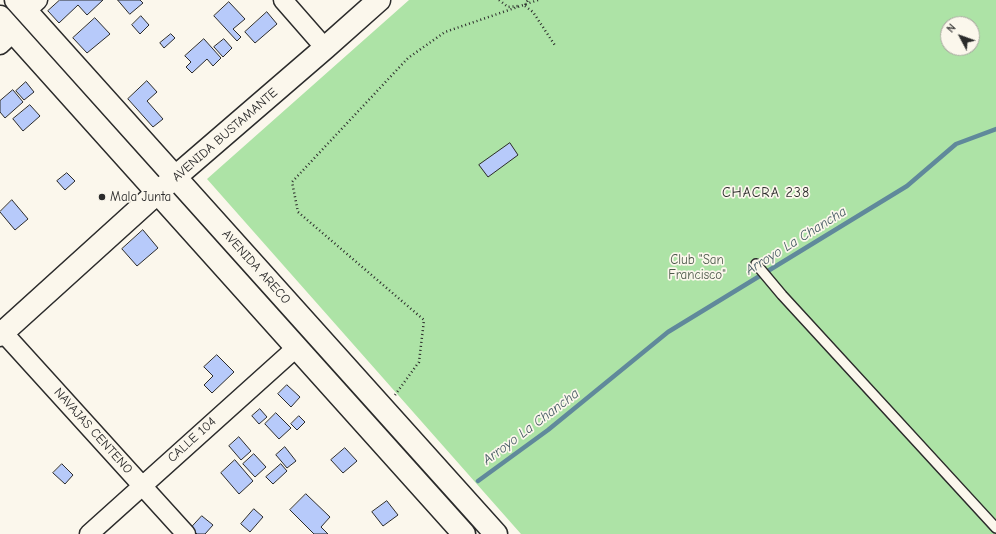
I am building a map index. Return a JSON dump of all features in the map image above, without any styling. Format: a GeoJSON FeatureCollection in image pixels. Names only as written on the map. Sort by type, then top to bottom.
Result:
{"type":"FeatureCollection","features":[{"type":"Feature","properties":{"kind":"main road","name":"AVENIDA BUSTAMANTE"},"geometry":{"type":"LineString","coordinates":[[1,332],[175,177],[379,0]]}},
{"type":"Feature","properties":{"kind":"main road","name":"AVENIDA ARECO"},"geometry":{"type":"LineString","coordinates":[[27,4],[175,177],[496,534]]}},
{"type":"Feature","properties":{"kind":"main road","name":"AVENIDA ARECO"},"geometry":{"type":"LineString","coordinates":[[5,31],[158,192],[464,534]]}},
{"type":"Feature","properties":{"kind":"street"},"geometry":{"type":"LineString","coordinates":[[283,0],[325,48]]}},
{"type":"Feature","properties":{"kind":"street","name":"NAVAJAS CENTENO"},"geometry":{"type":"LineString","coordinates":[[1,332],[186,534]]}},
{"type":"Feature","properties":{"kind":"street","name":"CALLE 104"},"geometry":{"type":"LineString","coordinates":[[89,534],[296,347]]}},
{"type":"Feature","properties":{"kind":"lane"},"geometry":{"type":"LineString","coordinates":[[756,264],[782,295],[996,528]]}},
{"type":"Feature","properties":{"kind":"path"},"geometry":{"type":"LineString","coordinates":[[499,0],[508,7],[524,5],[528,0]]}},
{"type":"Feature","properties":{"kind":"path"},"geometry":{"type":"LineString","coordinates":[[390,417],[395,392],[419,362],[424,320],[298,212],[292,182],[408,58],[445,32],[538,0]]}},
{"type":"Feature","properties":{"kind":"path"},"geometry":{"type":"LineString","coordinates":[[524,5],[532,12],[556,47]]}},
{"type":"Feature","properties":{"kind":"green space","name":"Club \"San Francisco\""},"geometry":{"type":"Polygon","coordinates":[[[409,0],[996,0],[996,534],[521,534],[207,179],[409,0]]]}},
{"type":"Feature","properties":{"kind":"building"},"geometry":{"type":"Polygon","coordinates":[[[60,0],[103,0],[87,15],[78,5],[59,23],[48,11],[60,0]]]}},
{"type":"Feature","properties":{"kind":"building"},"geometry":{"type":"Polygon","coordinates":[[[118,0],[140,0],[143,3],[130,14],[118,0]]]}},
{"type":"Feature","properties":{"kind":"building"},"geometry":{"type":"Polygon","coordinates":[[[229,2],[245,19],[233,29],[241,37],[237,41],[214,16],[229,2]]]}},
{"type":"Feature","properties":{"kind":"building"},"geometry":{"type":"Polygon","coordinates":[[[267,12],[277,24],[255,43],[245,32],[267,12]]]}},
{"type":"Feature","properties":{"kind":"building"},"geometry":{"type":"Polygon","coordinates":[[[141,16],[149,25],[140,34],[132,25],[141,16]]]}},
{"type":"Feature","properties":{"kind":"building"},"geometry":{"type":"Polygon","coordinates":[[[95,18],[110,34],[87,53],[73,38],[95,18]]]}},
{"type":"Feature","properties":{"kind":"building"},"geometry":{"type":"Polygon","coordinates":[[[171,34],[175,38],[164,48],[160,43],[171,34]]]}},
{"type":"Feature","properties":{"kind":"building"},"geometry":{"type":"Polygon","coordinates":[[[204,39],[221,58],[213,66],[207,59],[192,73],[186,67],[191,62],[185,56],[204,39]]]}},
{"type":"Feature","properties":{"kind":"building"},"geometry":{"type":"Polygon","coordinates":[[[224,39],[232,48],[223,57],[214,47],[224,39]]]}},
{"type":"Feature","properties":{"kind":"building"},"geometry":{"type":"Polygon","coordinates":[[[147,81],[157,92],[147,101],[163,119],[153,127],[128,99],[147,81]]]}},
{"type":"Feature","properties":{"kind":"building"},"geometry":{"type":"Polygon","coordinates":[[[26,82],[34,92],[24,100],[16,91],[26,82]]]}},
{"type":"Feature","properties":{"kind":"building"},"geometry":{"type":"Polygon","coordinates":[[[13,90],[23,102],[5,118],[0,112],[0,101],[13,90]]]}},
{"type":"Feature","properties":{"kind":"building"},"geometry":{"type":"Polygon","coordinates":[[[30,105],[40,116],[23,131],[13,119],[30,105]]]}},
{"type":"Feature","properties":{"kind":"building"},"geometry":{"type":"Polygon","coordinates":[[[510,143],[518,155],[488,177],[479,165],[510,143]]]}},
{"type":"Feature","properties":{"kind":"building"},"geometry":{"type":"Polygon","coordinates":[[[67,173],[75,181],[65,190],[57,181],[67,173]]]}},
{"type":"Feature","properties":{"kind":"building"},"geometry":{"type":"Polygon","coordinates":[[[12,200],[28,219],[15,230],[0,212],[12,200]]]}},
{"type":"Feature","properties":{"kind":"building"},"geometry":{"type":"Polygon","coordinates":[[[143,230],[158,248],[137,266],[122,249],[143,230]]]}},
{"type":"Feature","properties":{"kind":"building"},"geometry":{"type":"Polygon","coordinates":[[[217,355],[234,372],[212,393],[204,385],[213,376],[204,367],[217,355]]]}},
{"type":"Feature","properties":{"kind":"building"},"geometry":{"type":"Polygon","coordinates":[[[287,385],[300,397],[291,407],[278,394],[287,385]]]}},
{"type":"Feature","properties":{"kind":"building"},"geometry":{"type":"Polygon","coordinates":[[[260,409],[267,417],[259,424],[252,416],[260,409]]]}},
{"type":"Feature","properties":{"kind":"building"},"geometry":{"type":"Polygon","coordinates":[[[276,413],[291,428],[279,439],[265,424],[276,413]]]}},
{"type":"Feature","properties":{"kind":"building"},"geometry":{"type":"Polygon","coordinates":[[[299,416],[305,422],[297,430],[291,424],[299,416]]]}},
{"type":"Feature","properties":{"kind":"building"},"geometry":{"type":"Polygon","coordinates":[[[239,437],[251,451],[241,460],[229,446],[239,437]]]}},
{"type":"Feature","properties":{"kind":"building"},"geometry":{"type":"Polygon","coordinates":[[[285,447],[296,461],[287,468],[276,455],[285,447]]]}},
{"type":"Feature","properties":{"kind":"building"},"geometry":{"type":"Polygon","coordinates":[[[345,448],[357,461],[343,473],[331,460],[345,448]]]}},
{"type":"Feature","properties":{"kind":"building"},"geometry":{"type":"Polygon","coordinates":[[[254,454],[266,467],[255,477],[243,464],[254,454]]]}},
{"type":"Feature","properties":{"kind":"building"},"geometry":{"type":"Polygon","coordinates":[[[235,460],[253,481],[239,494],[221,473],[235,460]]]}},
{"type":"Feature","properties":{"kind":"building"},"geometry":{"type":"Polygon","coordinates":[[[62,464],[73,475],[65,484],[53,473],[62,464]]]}},
{"type":"Feature","properties":{"kind":"building"},"geometry":{"type":"Polygon","coordinates":[[[281,464],[287,471],[273,484],[266,477],[281,464]]]}},
{"type":"Feature","properties":{"kind":"building"},"geometry":{"type":"Polygon","coordinates":[[[306,494],[330,517],[321,527],[328,534],[314,534],[290,510],[306,494]]]}},
{"type":"Feature","properties":{"kind":"building"},"geometry":{"type":"Polygon","coordinates":[[[387,501],[398,515],[383,526],[372,512],[387,501]]]}},
{"type":"Feature","properties":{"kind":"building"},"geometry":{"type":"Polygon","coordinates":[[[254,509],[263,517],[250,532],[241,524],[254,509]]]}},
{"type":"Feature","properties":{"kind":"building"},"geometry":{"type":"Polygon","coordinates":[[[202,516],[213,525],[205,534],[197,534],[191,528],[202,516]]]}},
{"type":"Feature","properties":{"kind":"waterway","name":"Arroyo La Chancha"},"geometry":{"type":"LineString","coordinates":[[478,481],[548,430],[668,332],[907,186],[956,144],[996,129]]}},
{"type":"Feature","properties":{"kind":"place","name":"Mala Junta"},"geometry":{"type":"Point","coordinates":[102,197]}},
{"type":"Feature","properties":{"kind":"district","name":"CHACRA 238"},"geometry":{"type":"Point","coordinates":[766,193]}}]}
